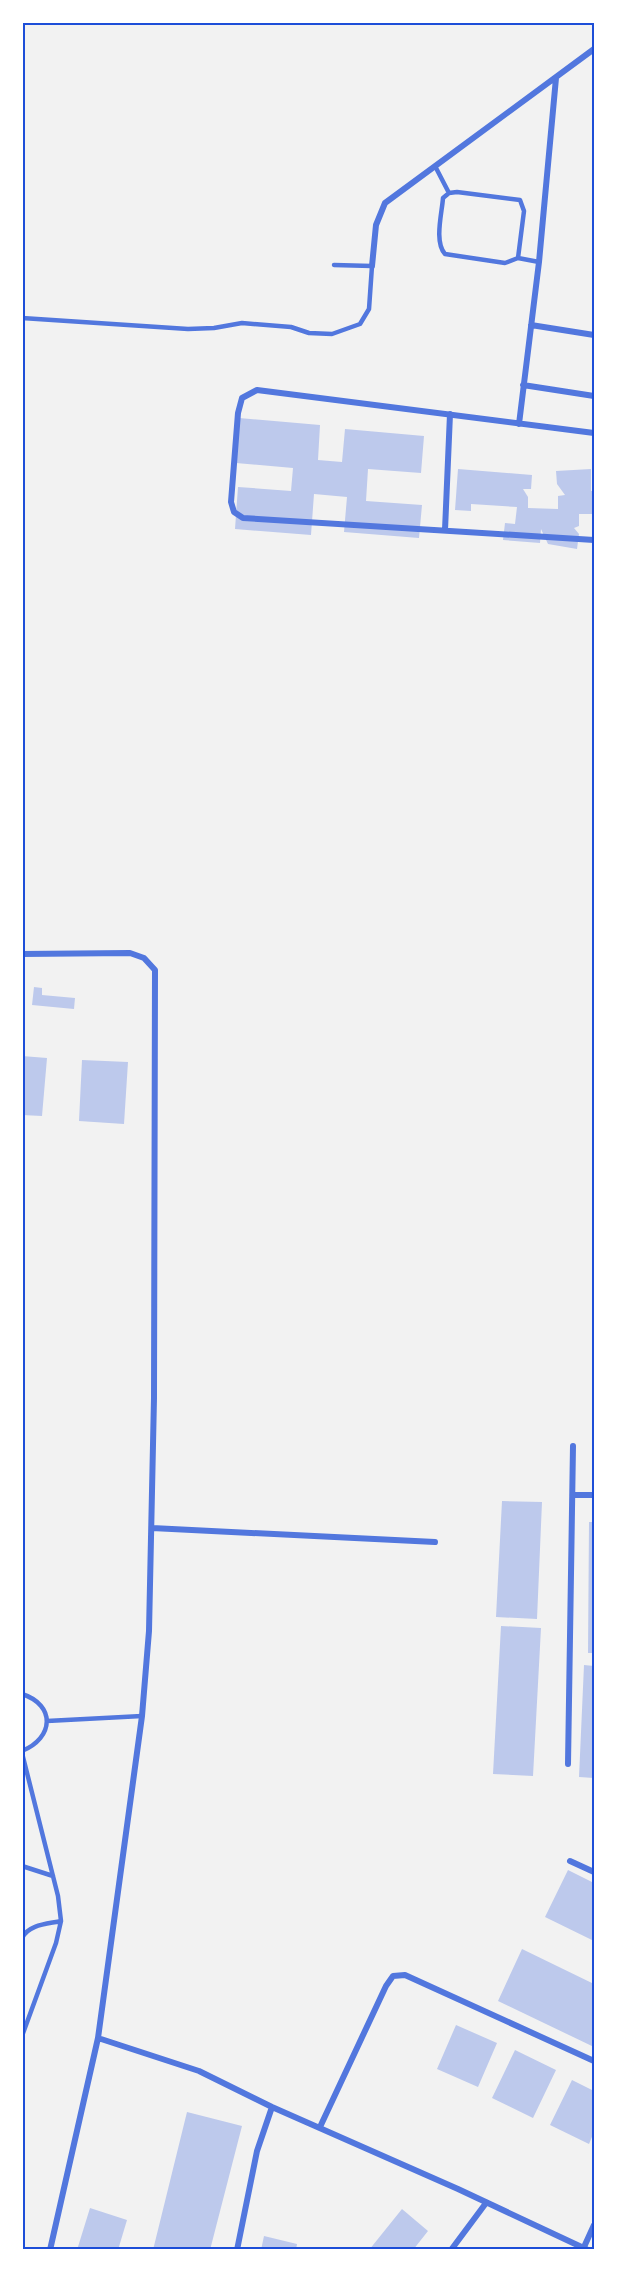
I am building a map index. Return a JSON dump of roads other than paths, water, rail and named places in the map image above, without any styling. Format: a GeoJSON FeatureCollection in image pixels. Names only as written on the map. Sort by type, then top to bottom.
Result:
{"type":"FeatureCollection","features":[{"type":"Feature","properties":{"kind":"street"},"geometry":{"type":"LineString","coordinates":[[372,266],[376,225],[386,203],[594,49]]}},
{"type":"Feature","properties":{"kind":"street"},"geometry":{"type":"LineString","coordinates":[[519,424],[539,262],[556,78]]}},
{"type":"Feature","properties":{"kind":"street"},"geometry":{"type":"LineString","coordinates":[[531,325],[594,335]]}},
{"type":"Feature","properties":{"kind":"street"},"geometry":{"type":"LineString","coordinates":[[524,385],[594,396]]}},
{"type":"Feature","properties":{"kind":"street"},"geometry":{"type":"LineString","coordinates":[[594,433],[257,390],[242,398],[238,413],[231,502],[234,512],[243,518],[594,540]]}},
{"type":"Feature","properties":{"kind":"street"},"geometry":{"type":"LineString","coordinates":[[445,530],[450,414]]}},
{"type":"Feature","properties":{"kind":"street"},"geometry":{"type":"LineString","coordinates":[[22,954],[130,953],[144,958],[155,970],[152,1528],[142,1716],[98,2038],[50,2250]]}},
{"type":"Feature","properties":{"kind":"street"},"geometry":{"type":"LineString","coordinates":[[568,1764],[573,1446]]}},
{"type":"Feature","properties":{"kind":"street"},"geometry":{"type":"LineString","coordinates":[[573,1495],[594,1495]]}},
{"type":"Feature","properties":{"kind":"street"},"geometry":{"type":"LineString","coordinates":[[152,1528],[435,1542]]}},
{"type":"Feature","properties":{"kind":"street"},"geometry":{"type":"LineString","coordinates":[[570,1861],[594,1872]]}},
{"type":"Feature","properties":{"kind":"street"},"geometry":{"type":"LineString","coordinates":[[320,2127],[386,1986],[393,1976],[405,1975],[594,2061]]}},
{"type":"Feature","properties":{"kind":"street"},"geometry":{"type":"LineString","coordinates":[[98,2038],[199,2071],[272,2107],[586,2248],[594,2225]]}},
{"type":"Feature","properties":{"kind":"street"},"geometry":{"type":"LineString","coordinates":[[237,2250],[257,2151],[272,2107]]}},
{"type":"Feature","properties":{"kind":"street"},"geometry":{"type":"LineString","coordinates":[[451,2250],[486,2203]]}},
{"type":"Feature","properties":{"kind":"lane"},"geometry":{"type":"LineString","coordinates":[[435,166],[449,193]]}},
{"type":"Feature","properties":{"kind":"lane"},"geometry":{"type":"LineString","coordinates":[[518,258],[524,211],[520,200],[457,192],[449,193],[443,198],[440,241],[444,254],[505,263],[518,258],[539,262]]}},
{"type":"Feature","properties":{"kind":"lane"},"geometry":{"type":"LineString","coordinates":[[22,318],[188,329],[214,328],[242,323],[291,327],[309,333],[332,334],[360,324],[369,309],[372,266],[334,265]]}},
{"type":"Feature","properties":{"kind":"lane"},"geometry":{"type":"LineString","coordinates":[[22,1694],[35,1699],[44,1709],[47,1721],[44,1735],[35,1746],[22,1752],[53,1876],[61,1921],[56,1942],[22,2036]]}},
{"type":"Feature","properties":{"kind":"lane"},"geometry":{"type":"LineString","coordinates":[[47,1721],[142,1716]]}},
{"type":"Feature","properties":{"kind":"lane"},"geometry":{"type":"LineString","coordinates":[[22,1866],[53,1876]]}},
{"type":"Feature","properties":{"kind":"lane"},"geometry":{"type":"LineString","coordinates":[[22,1938],[33,1927],[61,1921]]}}]}
